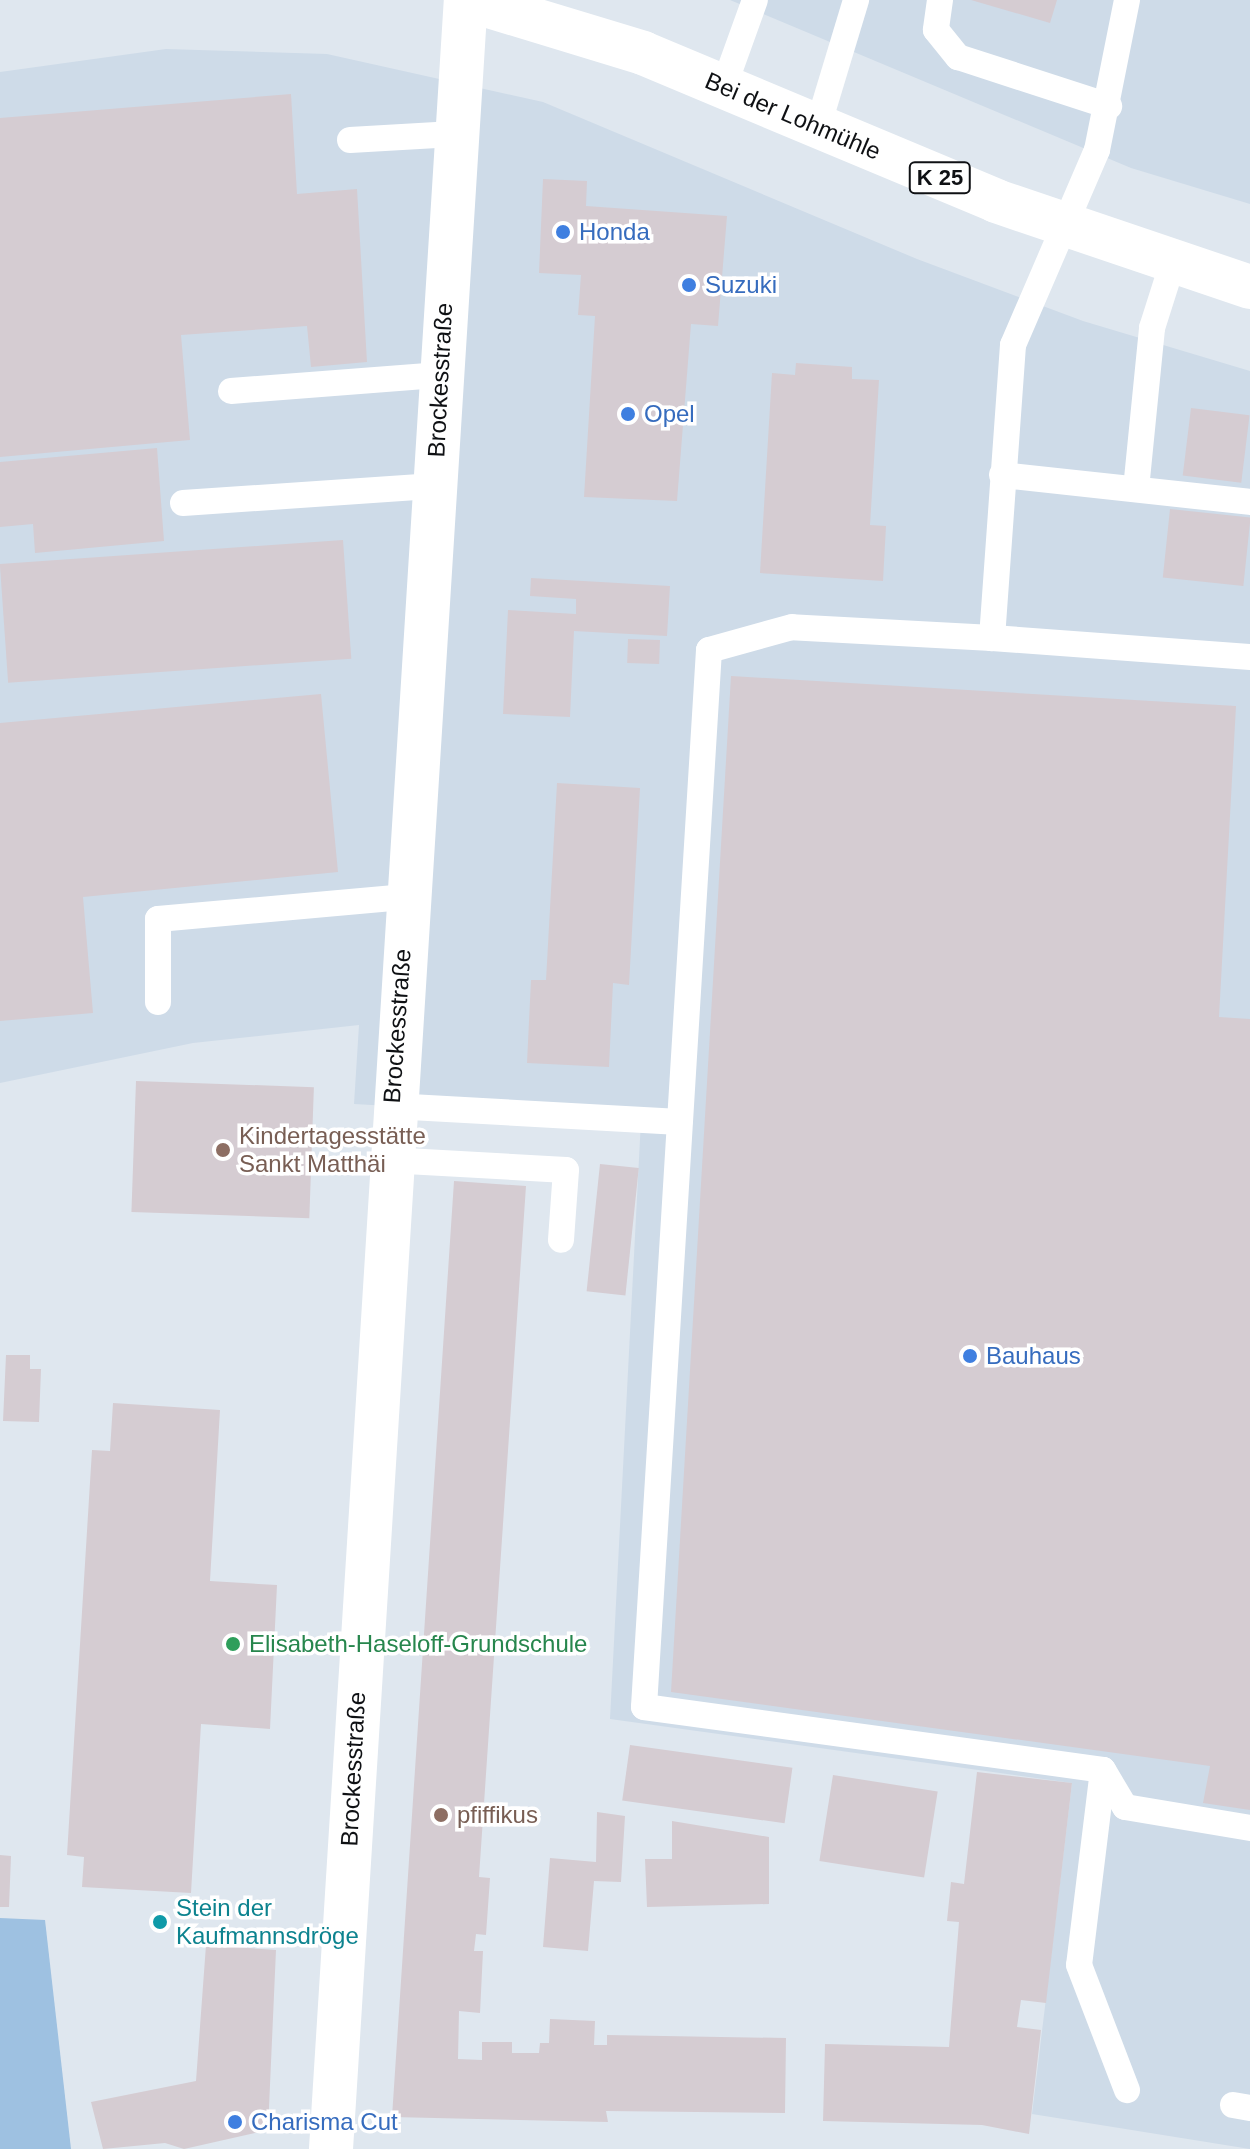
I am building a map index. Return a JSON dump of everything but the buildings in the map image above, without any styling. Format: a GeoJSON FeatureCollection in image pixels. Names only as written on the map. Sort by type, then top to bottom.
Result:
{"type":"FeatureCollection","features":[{"type":"Feature","properties":{"kind":"street","name":"Bei der Lohmühle"},"geometry":{"type":"LineString","coordinates":[[468,0],[566,26],[724,86],[1063,227],[1172,265],[1250,287]]}},
{"type":"Feature","properties":{"kind":"street","name":"Brockesstraße"},"geometry":{"type":"LineString","coordinates":[[331,2149],[388,1160],[434,486],[454,134],[468,0]]}},
{"type":"Feature","properties":{"kind":"lane"},"geometry":{"type":"LineString","coordinates":[[724,86],[755,0]]}},
{"type":"Feature","properties":{"kind":"lane"},"geometry":{"type":"LineString","coordinates":[[940,0],[936,30],[958,57],[1109,106]]}},
{"type":"Feature","properties":{"kind":"lane"},"geometry":{"type":"LineString","coordinates":[[992,638],[1013,345],[1063,227],[1109,106],[1127,0]]}},
{"type":"Feature","properties":{"kind":"lane"},"geometry":{"type":"LineString","coordinates":[[818,126],[847,2]]}},
{"type":"Feature","properties":{"kind":"lane"},"geometry":{"type":"LineString","coordinates":[[350,140],[454,134]]}},
{"type":"Feature","properties":{"kind":"lane"},"geometry":{"type":"LineString","coordinates":[[1136,489],[1152,328],[1172,265]]}},
{"type":"Feature","properties":{"kind":"lane"},"geometry":{"type":"LineString","coordinates":[[231,391],[440,375]]}},
{"type":"Feature","properties":{"kind":"lane"},"geometry":{"type":"LineString","coordinates":[[1002,475],[1250,502]]}},
{"type":"Feature","properties":{"kind":"lane"},"geometry":{"type":"LineString","coordinates":[[183,503],[434,486]]}},
{"type":"Feature","properties":{"kind":"lane"},"geometry":{"type":"LineString","coordinates":[[1103,1770],[644,1707],[709,650],[792,627],[1250,657]]}},
{"type":"Feature","properties":{"kind":"lane"},"geometry":{"type":"LineString","coordinates":[[158,1002],[158,919],[406,897]]}},
{"type":"Feature","properties":{"kind":"lane"},"geometry":{"type":"LineString","coordinates":[[392,1106],[680,1122]]}},
{"type":"Feature","properties":{"kind":"lane"},"geometry":{"type":"LineString","coordinates":[[388,1160],[566,1170],[561,1240]]}},
{"type":"Feature","properties":{"kind":"lane"},"geometry":{"type":"LineString","coordinates":[[1103,1770],[1125,1807],[1250,1828]]}},
{"type":"Feature","properties":{"kind":"lane"},"geometry":{"type":"LineString","coordinates":[[1103,1770],[1079,1965],[1127,2090]]}},
{"type":"Feature","properties":{"kind":"shaded area"},"geometry":{"type":"Polygon","coordinates":[[[730,0],[1250,0],[1250,204],[1131,168],[730,0]]]}},
{"type":"Feature","properties":{"kind":"shaded area"},"geometry":{"type":"Polygon","coordinates":[[[166,49],[327,54],[543,102],[917,259],[1083,321],[1250,371],[1250,2149],[1032,2114],[1072,1783],[610,1719],[641,1120],[354,1104],[359,1025],[193,1043],[0,1083],[0,72],[166,49]]]}},
{"type":"Feature","properties":{"kind":"shaded area"},"geometry":{"type":"Polygon","coordinates":[[[0,1918],[45,1920],[71,2149],[0,2149],[0,1918]]]}},
{"type":"Feature","properties":{"kind":"place","name":"Honda"},"geometry":{"type":"Point","coordinates":[563,232]}},
{"type":"Feature","properties":{"kind":"place","name":"Suzuki"},"geometry":{"type":"Point","coordinates":[689,285]}},
{"type":"Feature","properties":{"kind":"place","name":"Opel"},"geometry":{"type":"Point","coordinates":[628,414]}},
{"type":"Feature","properties":{"kind":"place","name":"Kindertagesstätte Sankt Matthäi"},"geometry":{"type":"Point","coordinates":[223,1150]}},
{"type":"Feature","properties":{"kind":"place","name":"Bauhaus"},"geometry":{"type":"Point","coordinates":[970,1356]}},
{"type":"Feature","properties":{"kind":"place","name":"Elisabeth-Haseloff-Grundschule"},"geometry":{"type":"Point","coordinates":[233,1644]}},
{"type":"Feature","properties":{"kind":"place","name":"pfiffikus"},"geometry":{"type":"Point","coordinates":[441,1815]}},
{"type":"Feature","properties":{"kind":"place","name":"Stein der Kaufmannsdröge"},"geometry":{"type":"Point","coordinates":[160,1922]}},
{"type":"Feature","properties":{"kind":"place","name":"Charisma Cut"},"geometry":{"type":"Point","coordinates":[235,2122]}}]}
